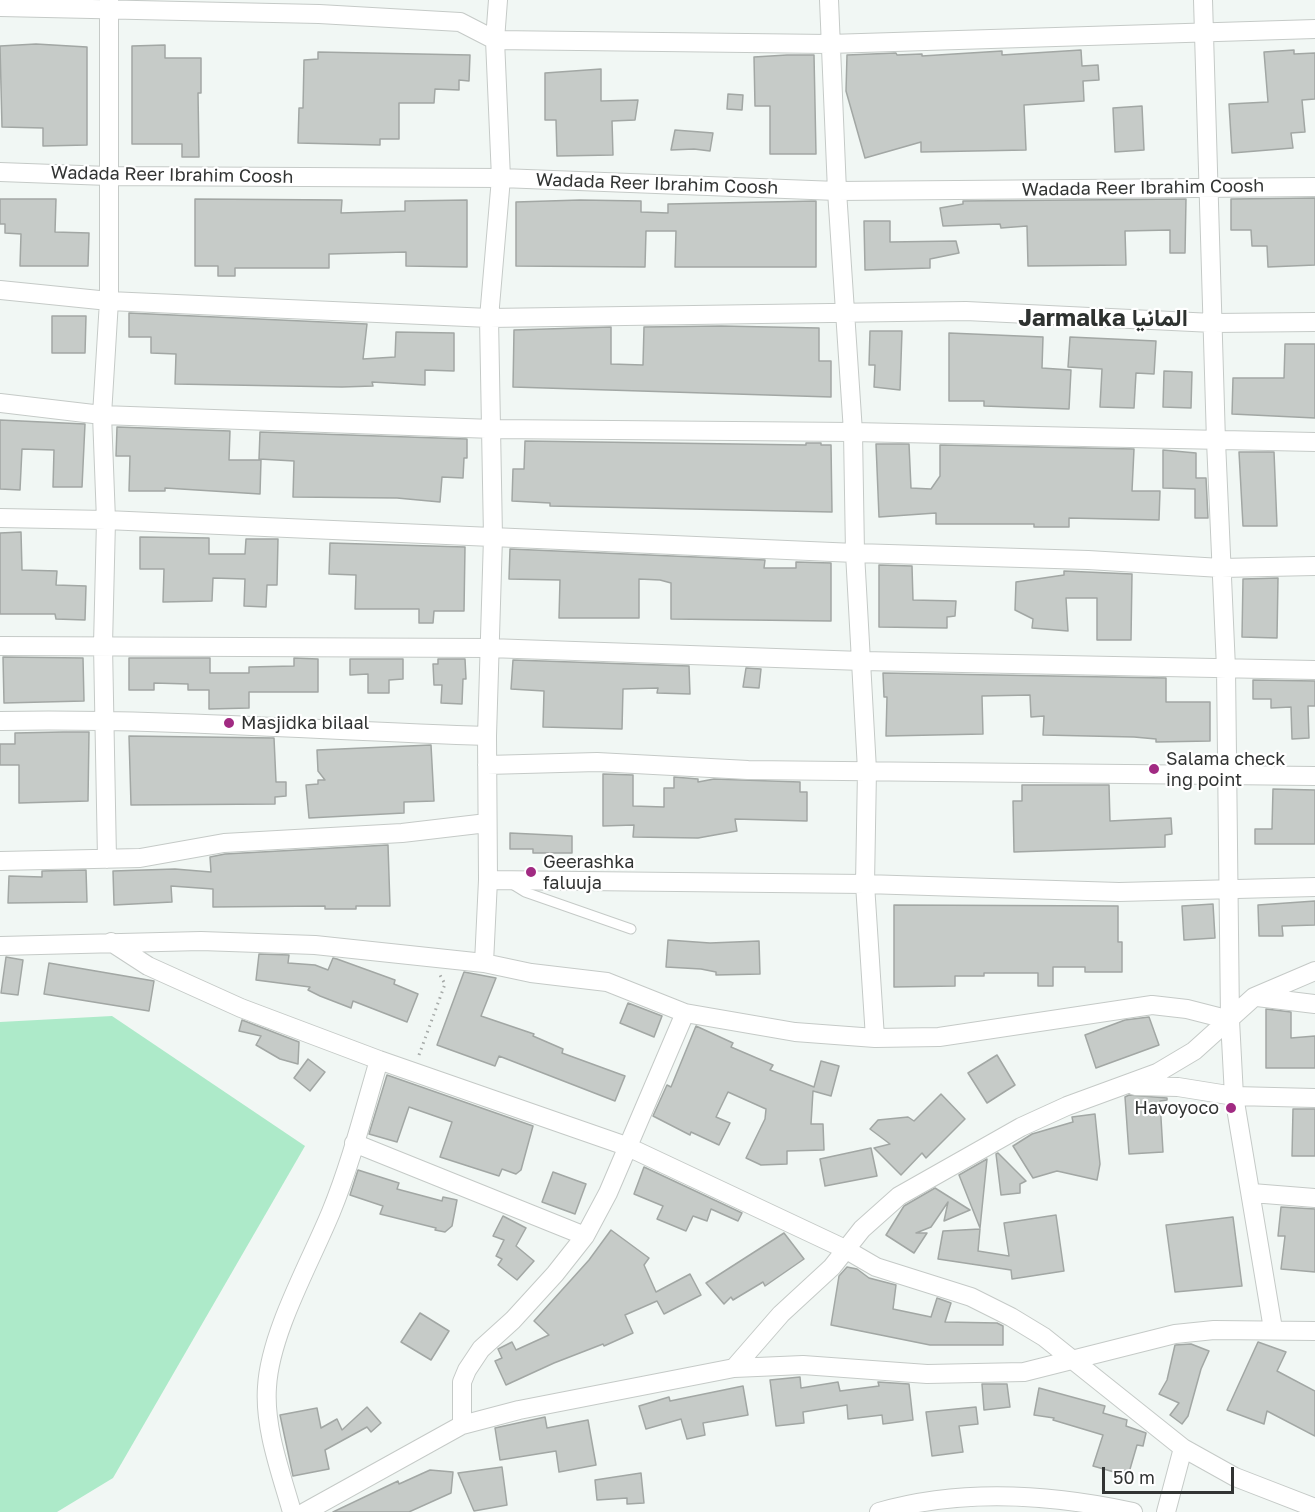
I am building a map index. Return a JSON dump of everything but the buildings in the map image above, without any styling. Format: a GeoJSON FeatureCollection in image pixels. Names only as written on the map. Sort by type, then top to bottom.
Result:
{"type":"FeatureCollection","features":[{"type":"Feature","properties":{"kind":"street"},"geometry":{"type":"LineString","coordinates":[[484,963],[496,880],[487,823],[487,736],[494,537],[489,318],[501,178],[495,40],[498,0]]}},
{"type":"Feature","properties":{"kind":"street"},"geometry":{"type":"LineString","coordinates":[[829,0],[829,44],[837,191],[853,432],[855,553],[867,770],[865,884],[875,1038]]}},
{"type":"Feature","properties":{"kind":"street"},"geometry":{"type":"LineString","coordinates":[[1203,0],[1216,441],[1226,668],[1230,1020],[1234,1096],[1273,1329]]}},
{"type":"Feature","properties":{"kind":"street"},"geometry":{"type":"LineString","coordinates":[[107,859],[103,645],[106,520],[102,415],[109,302],[109,5]]}},
{"type":"Feature","properties":{"kind":"street"},"geometry":{"type":"LineString","coordinates":[[0,7],[109,5],[460,22],[495,40],[829,44],[1315,29]]}},
{"type":"Feature","properties":{"kind":"street","name":"Wadada Reer Ibrahim Coosh"},"geometry":{"type":"LineString","coordinates":[[0,172],[108,176],[501,178],[837,191],[1315,187]]}},
{"type":"Feature","properties":{"kind":"street"},"geometry":{"type":"LineString","coordinates":[[0,290],[109,302],[489,318],[966,311],[1213,323],[1315,322]]}},
{"type":"Feature","properties":{"kind":"street"},"geometry":{"type":"LineString","coordinates":[[0,403],[102,415],[493,429],[853,432],[1315,442]]}},
{"type":"Feature","properties":{"kind":"street"},"geometry":{"type":"LineString","coordinates":[[0,518],[106,520],[855,553],[1088,560],[1221,568],[1315,566]]}},
{"type":"Feature","properties":{"kind":"street"},"geometry":{"type":"LineString","coordinates":[[0,646],[489,648],[862,662],[1315,670]]}},
{"type":"Feature","properties":{"kind":"street"},"geometry":{"type":"LineString","coordinates":[[0,721],[106,719],[487,736]]}},
{"type":"Feature","properties":{"kind":"street"},"geometry":{"type":"LineString","coordinates":[[487,765],[597,762],[748,770],[1227,777],[1315,776]]}},
{"type":"Feature","properties":{"kind":"street"},"geometry":{"type":"LineString","coordinates":[[0,861],[107,859],[165,855],[224,843],[402,833],[487,823]]}},
{"type":"Feature","properties":{"kind":"street"},"geometry":{"type":"LineString","coordinates":[[496,880],[865,884],[1119,892],[1315,887]]}},
{"type":"Feature","properties":{"kind":"street"},"geometry":{"type":"LineString","coordinates":[[0,946],[111,942],[264,942],[484,963],[531,973],[608,981],[685,1013],[795,1032],[875,1038],[948,1036],[1152,1005],[1187,1009],[1230,1020]]}},
{"type":"Feature","properties":{"kind":"street"},"geometry":{"type":"LineString","coordinates":[[111,942],[148,966],[223,1000],[378,1060],[626,1146],[845,1249],[876,1267],[971,1297],[1044,1337],[1071,1361],[1113,1391],[1183,1448],[1235,1477],[1315,1508]]}},
{"type":"Feature","properties":{"kind":"street"},"geometry":{"type":"LineString","coordinates":[[734,1368],[781,1314],[832,1267],[872,1218],[899,1196],[1021,1127],[1119,1085],[1157,1073],[1176,1063],[1230,1020],[1254,997],[1315,971]]}},
{"type":"Feature","properties":{"kind":"street"},"geometry":{"type":"LineString","coordinates":[[1254,997],[1315,1004]]}},
{"type":"Feature","properties":{"kind":"street"},"geometry":{"type":"LineString","coordinates":[[462,1425],[462,1382],[467,1370],[481,1349],[541,1290],[585,1236],[608,1193],[626,1146],[685,1013]]}},
{"type":"Feature","properties":{"kind":"street"},"geometry":{"type":"LineString","coordinates":[[292,1512],[276,1456],[268,1410],[268,1378],[286,1318],[332,1210],[378,1060]]}},
{"type":"Feature","properties":{"kind":"street"},"geometry":{"type":"LineString","coordinates":[[1119,1085],[1178,1087],[1234,1096],[1315,1098]]}},
{"type":"Feature","properties":{"kind":"street"},"geometry":{"type":"LineString","coordinates":[[354,1143],[585,1236]]}},
{"type":"Feature","properties":{"kind":"street"},"geometry":{"type":"LineString","coordinates":[[1252,1193],[1315,1198]]}},
{"type":"Feature","properties":{"kind":"street"},"geometry":{"type":"LineString","coordinates":[[305,1512],[462,1425],[519,1410],[734,1368],[803,1365],[877,1371],[974,1374],[1024,1372],[1174,1334],[1214,1330],[1315,1331]]}},
{"type":"Feature","properties":{"kind":"street"},"geometry":{"type":"LineString","coordinates":[[1166,1512],[1183,1448]]}},
{"type":"Feature","properties":{"kind":"street"},"geometry":{"type":"LineString","coordinates":[[879,1512],[945,1499],[1036,1497],[1094,1504],[1133,1512]]}},
{"type":"Feature","properties":{"kind":"lane"},"geometry":{"type":"LineString","coordinates":[[496,880],[631,929]]}},
{"type":"Feature","properties":{"kind":"path"},"geometry":{"type":"LineString","coordinates":[[414,1071],[445,984],[430,958]]}},
{"type":"Feature","properties":{"kind":"green space"},"geometry":{"type":"Polygon","coordinates":[[[112,1016],[305,1146],[113,1478],[57,1512],[0,1512],[0,1022],[112,1016]]]}},
{"type":"Feature","properties":{"kind":"place","name":"Masjidka bilaal"},"geometry":{"type":"Point","coordinates":[229,723]}},
{"type":"Feature","properties":{"kind":"place","name":"Salama check ing point"},"geometry":{"type":"Point","coordinates":[1154,769]}},
{"type":"Feature","properties":{"kind":"place","name":"Geerashka faluuja"},"geometry":{"type":"Point","coordinates":[531,872]}},
{"type":"Feature","properties":{"kind":"place","name":"Havoyoco"},"geometry":{"type":"Point","coordinates":[1231,1108]}},
{"type":"Feature","properties":{"kind":"district","name":"Jarmalka المانيا"},"geometry":{"type":"Point","coordinates":[1103,318]}}]}
